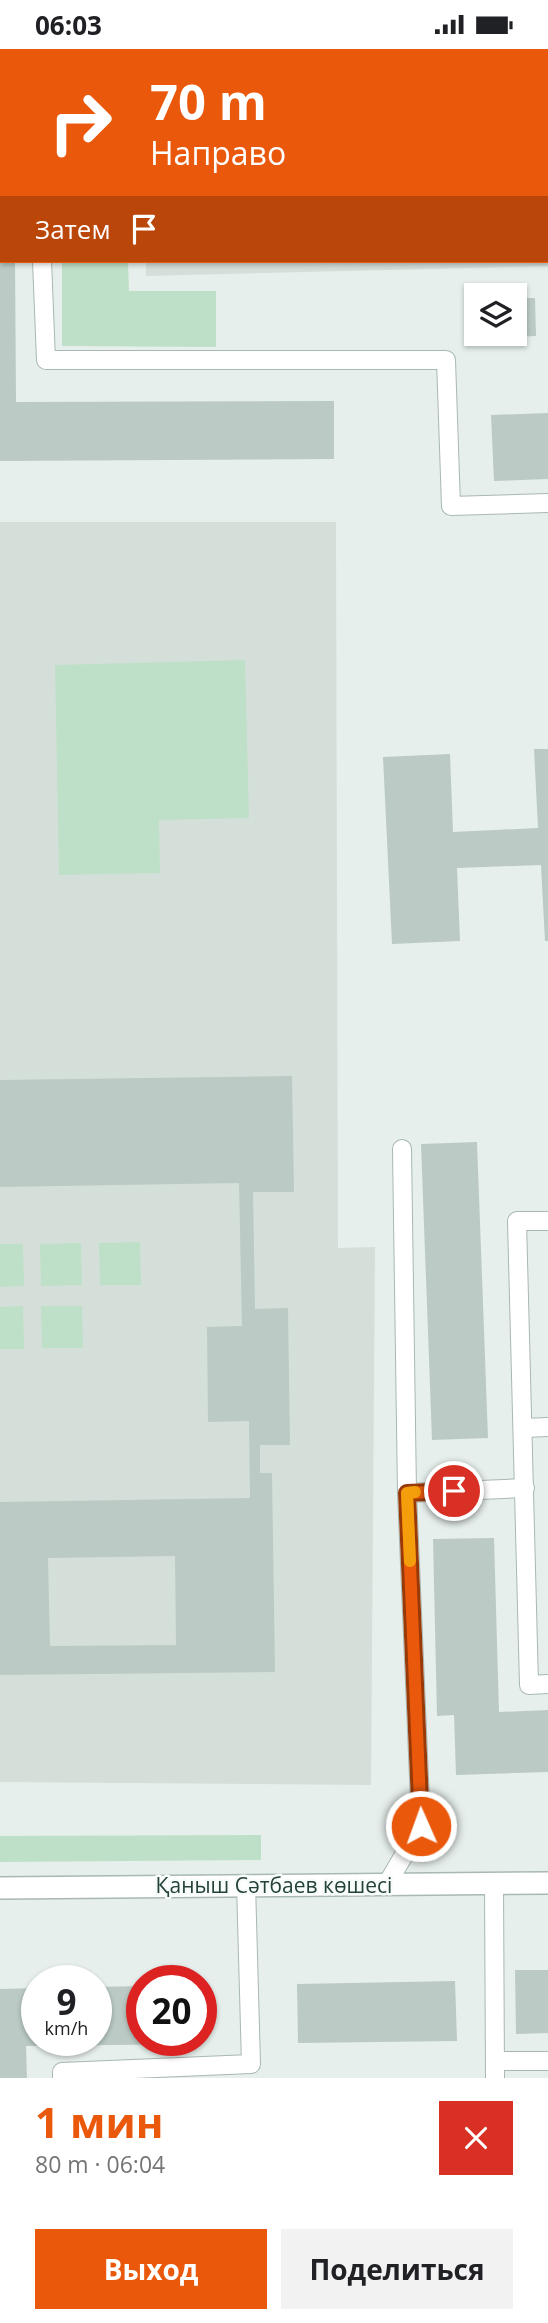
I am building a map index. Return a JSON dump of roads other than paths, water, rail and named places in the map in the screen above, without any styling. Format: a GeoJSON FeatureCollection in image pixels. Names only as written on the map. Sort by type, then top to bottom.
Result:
{"type":"FeatureCollection","features":[{"type":"Feature","properties":{"kind":"street","name":"Қаныш Сәтбаев көшесі"},"geometry":{"type":"LineString","coordinates":[[0,1888],[548,1883]]}},
{"type":"Feature","properties":{"kind":"lane"},"geometry":{"type":"LineString","coordinates":[[42,263],[46,360],[446,359],[451,506],[548,503]]}},
{"type":"Feature","properties":{"kind":"lane"},"geometry":{"type":"LineString","coordinates":[[387,1884],[421,1826],[407,1493],[402,1149]]}},
{"type":"Feature","properties":{"kind":"lane"},"geometry":{"type":"LineString","coordinates":[[548,1221],[517,1221],[529,1685],[548,1684]]}},
{"type":"Feature","properties":{"kind":"lane"},"geometry":{"type":"LineString","coordinates":[[524,1428],[548,1427]]}},
{"type":"Feature","properties":{"kind":"lane"},"geometry":{"type":"LineString","coordinates":[[407,1493],[525,1488]]}},
{"type":"Feature","properties":{"kind":"lane"},"geometry":{"type":"LineString","coordinates":[[494,1883],[495,2069],[548,2061]]}},
{"type":"Feature","properties":{"kind":"lane"},"geometry":{"type":"LineString","coordinates":[[62,2078],[62,2072],[251,2064],[246,1884]]}}]}
